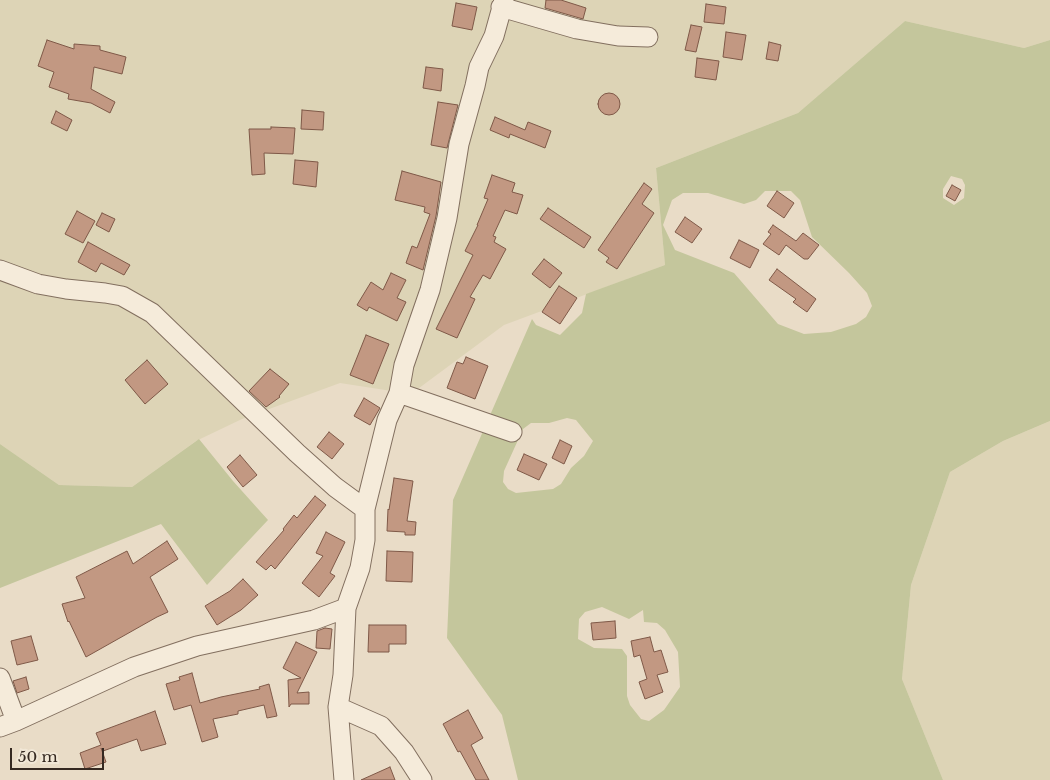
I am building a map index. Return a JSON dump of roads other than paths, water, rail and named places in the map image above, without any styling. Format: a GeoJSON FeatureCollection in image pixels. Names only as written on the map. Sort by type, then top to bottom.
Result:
{"type":"FeatureCollection","features":[{"type":"Feature","properties":{"kind":"street"},"geometry":{"type":"LineString","coordinates":[[344,780],[338,707],[344,675],[346,608],[360,568],[365,540],[365,509],[387,420],[399,393],[404,365],[430,290],[447,218],[459,144],[479,67],[494,36],[503,3],[577,29],[618,36],[648,37]]}},
{"type":"Feature","properties":{"kind":"street"},"geometry":{"type":"LineString","coordinates":[[0,270],[48,286],[105,292],[122,296],[152,313],[297,453],[335,487],[365,509]]}},
{"type":"Feature","properties":{"kind":"street"},"geometry":{"type":"LineString","coordinates":[[399,393],[512,432]]}},
{"type":"Feature","properties":{"kind":"street"},"geometry":{"type":"LineString","coordinates":[[0,678],[8,724],[134,667],[197,646],[314,620],[346,608]]}},
{"type":"Feature","properties":{"kind":"street"},"geometry":{"type":"LineString","coordinates":[[338,707],[381,726],[404,752],[422,780]]}}]}
